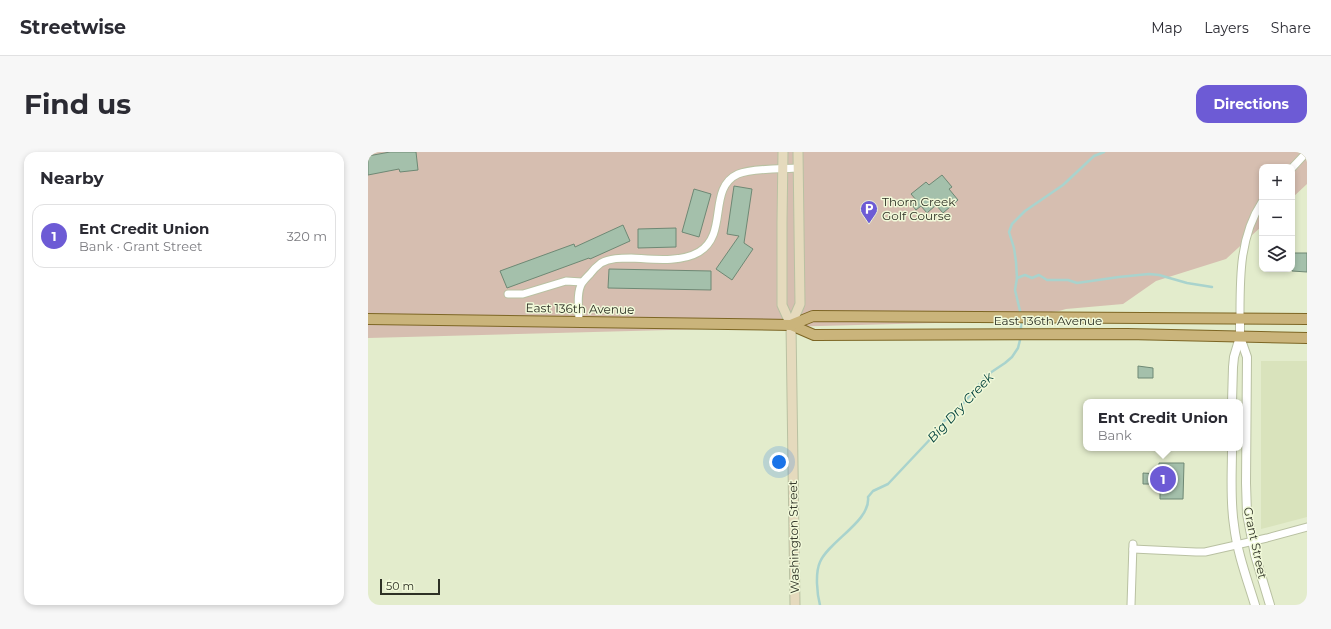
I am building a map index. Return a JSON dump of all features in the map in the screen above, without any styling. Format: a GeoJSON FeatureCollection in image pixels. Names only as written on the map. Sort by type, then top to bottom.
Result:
{"type":"FeatureCollection","features":[{"type":"Feature","properties":{"kind":"main road","name":"Washington Street"},"geometry":{"type":"LineString","coordinates":[[783,152],[782,305],[791,325],[795,605]]}},
{"type":"Feature","properties":{"kind":"main road","name":"Washington Street"},"geometry":{"type":"LineString","coordinates":[[791,325],[800,304],[798,152]]}},
{"type":"Feature","properties":{"kind":"main road","name":"East 136th Avenue"},"geometry":{"type":"LineString","coordinates":[[791,325],[812,316],[1307,319]]}},
{"type":"Feature","properties":{"kind":"main road","name":"East 136th Avenue"},"geometry":{"type":"LineString","coordinates":[[368,319],[791,325],[814,335],[1055,334],[1307,338]]}},
{"type":"Feature","properties":{"kind":"street"},"geometry":{"type":"LineString","coordinates":[[1295,165],[1307,152]]}},
{"type":"Feature","properties":{"kind":"street"},"geometry":{"type":"LineString","coordinates":[[579,322],[579,297],[582,282],[600,264],[611,260],[626,258],[675,258],[689,256],[700,252],[709,244],[715,233],[723,190],[730,180],[740,173],[750,171],[798,168]]}},
{"type":"Feature","properties":{"kind":"street","name":"Grant Street"},"geometry":{"type":"LineString","coordinates":[[1232,399],[1232,367],[1240,337],[1241,267],[1245,241],[1256,210],[1259,206]]}},
{"type":"Feature","properties":{"kind":"street"},"geometry":{"type":"LineString","coordinates":[[508,294],[523,294],[563,281],[582,282]]}},
{"type":"Feature","properties":{"kind":"street","name":"Grant Street"},"geometry":{"type":"LineString","coordinates":[[1240,337],[1247,357],[1246,500],[1255,555],[1270,605]]}},
{"type":"Feature","properties":{"kind":"street","name":"Grant Street"},"geometry":{"type":"LineString","coordinates":[[1232,451],[1232,502],[1234,525],[1238,545],[1255,605]]}},
{"type":"Feature","properties":{"kind":"street"},"geometry":{"type":"LineString","coordinates":[[1131,605],[1133,546],[1205,552],[1307,527]]}},
{"type":"Feature","properties":{"kind":"shaded area"},"geometry":{"type":"Polygon","coordinates":[[[368,152],[1307,152],[1307,184],[1295,195],[1295,164],[1259,164],[1259,229],[1226,259],[1156,281],[1123,304],[1066,309],[973,322],[368,338],[368,152]]]}},
{"type":"Feature","properties":{"kind":"shaded area"},"geometry":{"type":"Polygon","coordinates":[[[1261,361],[1307,361],[1307,517],[1261,529],[1261,361]]]}},
{"type":"Feature","properties":{"kind":"building"},"geometry":{"type":"Polygon","coordinates":[[[390,152],[416,152],[418,170],[400,172],[399,169],[368,175],[368,156],[390,152]]]}},
{"type":"Feature","properties":{"kind":"building"},"geometry":{"type":"Polygon","coordinates":[[[942,175],[952,187],[949,189],[958,200],[943,213],[936,205],[927,213],[921,206],[916,210],[912,205],[917,201],[911,194],[926,182],[929,185],[942,175]]]}},
{"type":"Feature","properties":{"kind":"building"},"geometry":{"type":"Polygon","coordinates":[[[734,186],[752,189],[744,243],[753,249],[732,280],[716,269],[739,236],[727,234],[734,186]]]}},
{"type":"Feature","properties":{"kind":"building"},"geometry":{"type":"Polygon","coordinates":[[[694,189],[711,194],[699,237],[682,232],[694,189]]]}},
{"type":"Feature","properties":{"kind":"building"},"geometry":{"type":"Polygon","coordinates":[[[623,225],[630,241],[590,259],[589,258],[507,288],[500,271],[574,244],[575,247],[623,225]]]}},
{"type":"Feature","properties":{"kind":"building"},"geometry":{"type":"Polygon","coordinates":[[[676,228],[676,247],[638,248],[638,229],[676,228]]]}},
{"type":"Feature","properties":{"kind":"building"},"geometry":{"type":"Polygon","coordinates":[[[1295,253],[1307,253],[1307,272],[1295,271],[1295,253]]]}},
{"type":"Feature","properties":{"kind":"building"},"geometry":{"type":"Polygon","coordinates":[[[609,269],[711,271],[711,290],[608,288],[609,269]]]}},
{"type":"Feature","properties":{"kind":"building"},"geometry":{"type":"Polygon","coordinates":[[[1138,366],[1153,368],[1153,378],[1138,378],[1138,366]]]}},
{"type":"Feature","properties":{"kind":"building"},"geometry":{"type":"Polygon","coordinates":[[[1159,463],[1184,463],[1183,499],[1160,499],[1160,484],[1143,484],[1143,473],[1159,474],[1159,463]]]}},
{"type":"Feature","properties":{"kind":"waterway","name":"Big Dry Creek"},"geometry":{"type":"LineString","coordinates":[[1021,315],[1015,290],[1017,278],[1014,248],[1009,232],[1012,224],[1025,211],[1063,185],[1094,156],[1104,152]]}},
{"type":"Feature","properties":{"kind":"waterway"},"geometry":{"type":"LineString","coordinates":[[1017,278],[1025,275],[1032,278],[1039,275],[1047,280],[1068,280],[1077,283],[1149,274],[1212,287]]}},
{"type":"Feature","properties":{"kind":"waterway","name":"Big Dry Creek"},"geometry":{"type":"LineString","coordinates":[[1021,320],[1021,331]]}},
{"type":"Feature","properties":{"kind":"waterway","name":"Big Dry Creek"},"geometry":{"type":"LineString","coordinates":[[820,605],[817,589],[817,572],[820,562],[825,554],[857,523],[867,506],[868,497],[873,491],[888,484],[936,433],[943,422],[962,405],[987,375],[1012,357],[1018,348],[1021,336]]}},
{"type":"Feature","properties":{"kind":"place","name":"Thorn Creek Golf Course"},"geometry":{"type":"Point","coordinates":[869,224]}},
{"type":"Feature","properties":{"kind":"place","name":"Ent Credit Union"},"geometry":{"type":"Point","coordinates":[1163,479]}}]}
